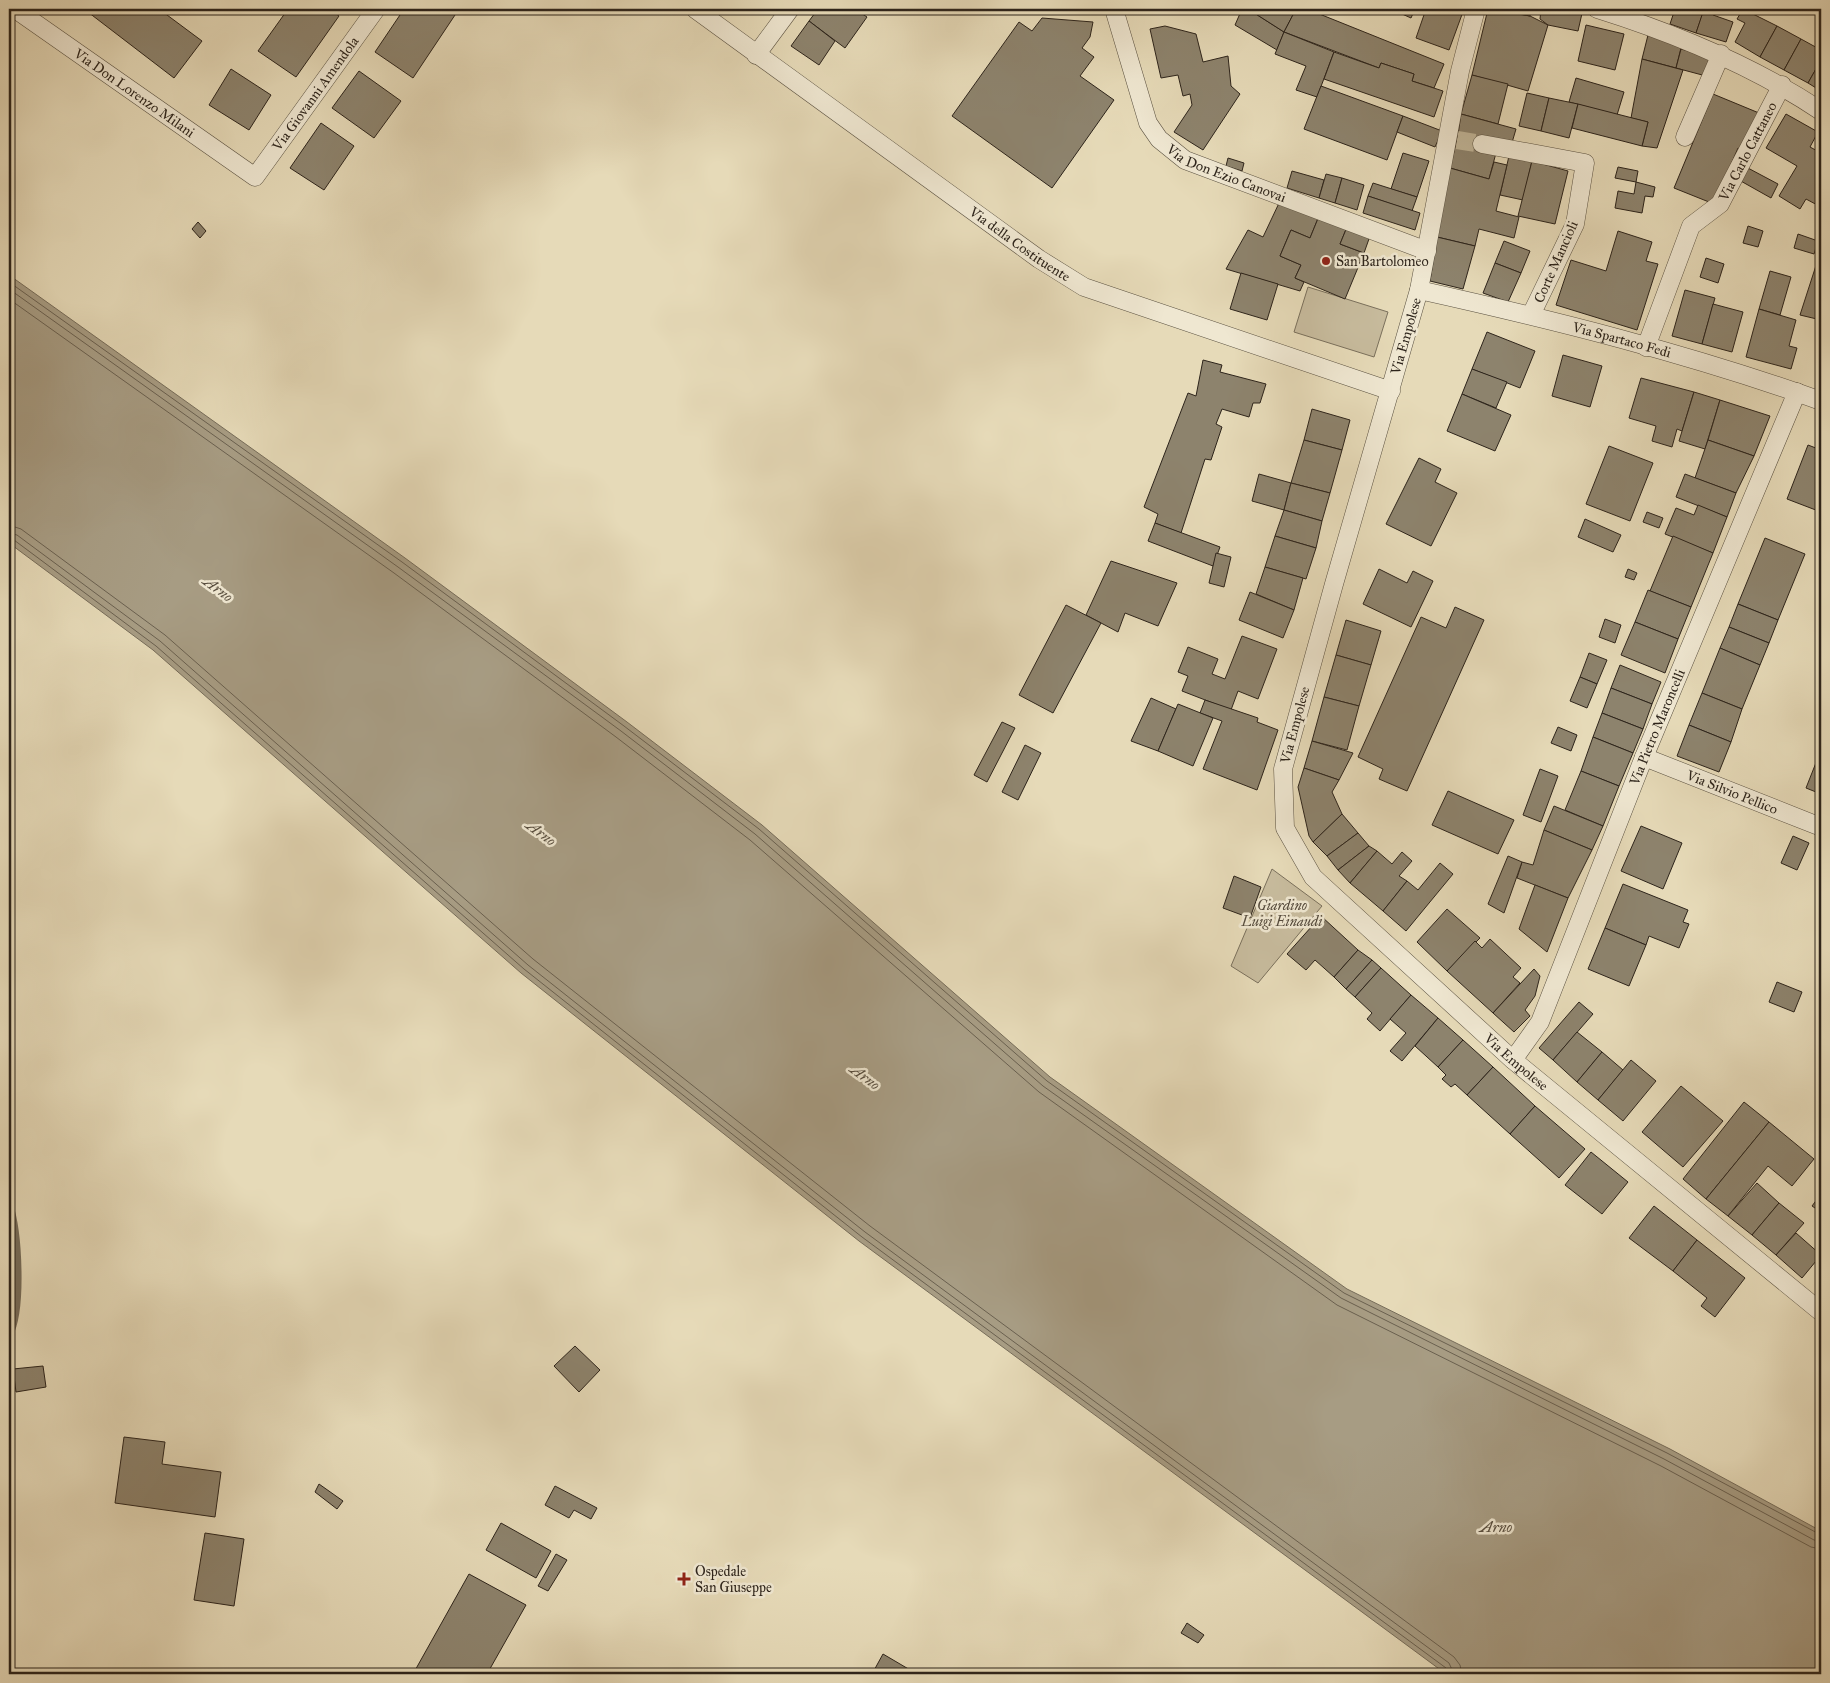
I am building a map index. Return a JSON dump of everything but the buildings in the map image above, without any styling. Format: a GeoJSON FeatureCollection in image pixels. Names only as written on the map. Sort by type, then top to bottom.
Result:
{"type":"FeatureCollection","features":[{"type":"Feature","properties":{"kind":"street","name":"Via Don Lorenzo Milani"},"geometry":{"type":"LineString","coordinates":[[15,9],[254,177]]}},
{"type":"Feature","properties":{"kind":"street","name":"Via Giovanni Amendola"},"geometry":{"type":"LineString","coordinates":[[254,177],[376,9]]}},
{"type":"Feature","properties":{"kind":"street","name":"Via della Costituente"},"geometry":{"type":"LineString","coordinates":[[695,9],[1039,259],[1084,288],[1390,391]]}},
{"type":"Feature","properties":{"kind":"street"},"geometry":{"type":"LineString","coordinates":[[756,54],[790,9]]}},
{"type":"Feature","properties":{"kind":"street","name":"Via Don Ezio Canovai"},"geometry":{"type":"LineString","coordinates":[[1114,9],[1148,123],[1160,139],[1185,160],[1427,251]]}},
{"type":"Feature","properties":{"kind":"street","name":"Via Empolese"},"geometry":{"type":"LineString","coordinates":[[1476,9],[1460,71],[1452,139],[1419,290],[1283,769],[1285,828],[1313,877],[1513,1060],[1821,1312]]}},
{"type":"Feature","properties":{"kind":"street"},"geometry":{"type":"LineString","coordinates":[[1598,9],[1650,26],[1721,54],[1782,85],[1821,111]]}},
{"type":"Feature","properties":{"kind":"street"},"geometry":{"type":"LineString","coordinates":[[1685,137],[1721,54]]}},
{"type":"Feature","properties":{"kind":"street","name":"Via Carlo Cattaneo"},"geometry":{"type":"LineString","coordinates":[[1646,347],[1691,226],[1720,204],[1782,85]]}},
{"type":"Feature","properties":{"kind":"street","name":"Corte Mancioli"},"geometry":{"type":"LineString","coordinates":[[1482,144],[1585,164],[1575,224],[1532,315]]}},
{"type":"Feature","properties":{"kind":"street","name":"Via Spartaco Fedi"},"geometry":{"type":"LineString","coordinates":[[1419,290],[1532,315],[1646,347],[1797,392],[1821,401]]}},
{"type":"Feature","properties":{"kind":"street","name":"Via Pietro Maroncelli"},"geometry":{"type":"LineString","coordinates":[[1513,1060],[1540,1022],[1644,757],[1797,392]]}},
{"type":"Feature","properties":{"kind":"street","name":"Via Silvio Pellico"},"geometry":{"type":"LineString","coordinates":[[1644,757],[1821,827]]}},
{"type":"Feature","properties":{"kind":"green space"},"geometry":{"type":"Polygon","coordinates":[[[1308,287],[1388,312],[1374,357],[1294,332],[1308,287]]]}},
{"type":"Feature","properties":{"kind":"green space","name":"Giardino Luigi Einaudi"},"geometry":{"type":"Polygon","coordinates":[[[1272,869],[1322,906],[1258,983],[1231,966],[1272,869]]]}},
{"type":"Feature","properties":{"kind":"water","name":"Arno"},"geometry":{"type":"Polygon","coordinates":[[[9,275],[405,558],[627,722],[762,825],[1050,1077],[1347,1289],[1670,1449],[1821,1531],[1821,1674],[1446,1674],[859,1241],[521,973],[153,650],[9,543],[9,275]]]}},
{"type":"Feature","properties":{"kind":"waterway"},"geometry":{"type":"LineString","coordinates":[[9,1203],[15,1232],[18,1271],[16,1308],[9,1336]]}},
{"type":"Feature","properties":{"kind":"tunnel"},"geometry":{"type":"LineString","coordinates":[[1457,140],[1482,144]]}},
{"type":"Feature","properties":{"kind":"place","name":"San Bartolomeo"},"geometry":{"type":"Point","coordinates":[1326,261]}},
{"type":"Feature","properties":{"kind":"place","name":"Ospedale San Giuseppe"},"geometry":{"type":"Point","coordinates":[684,1579]}}]}
